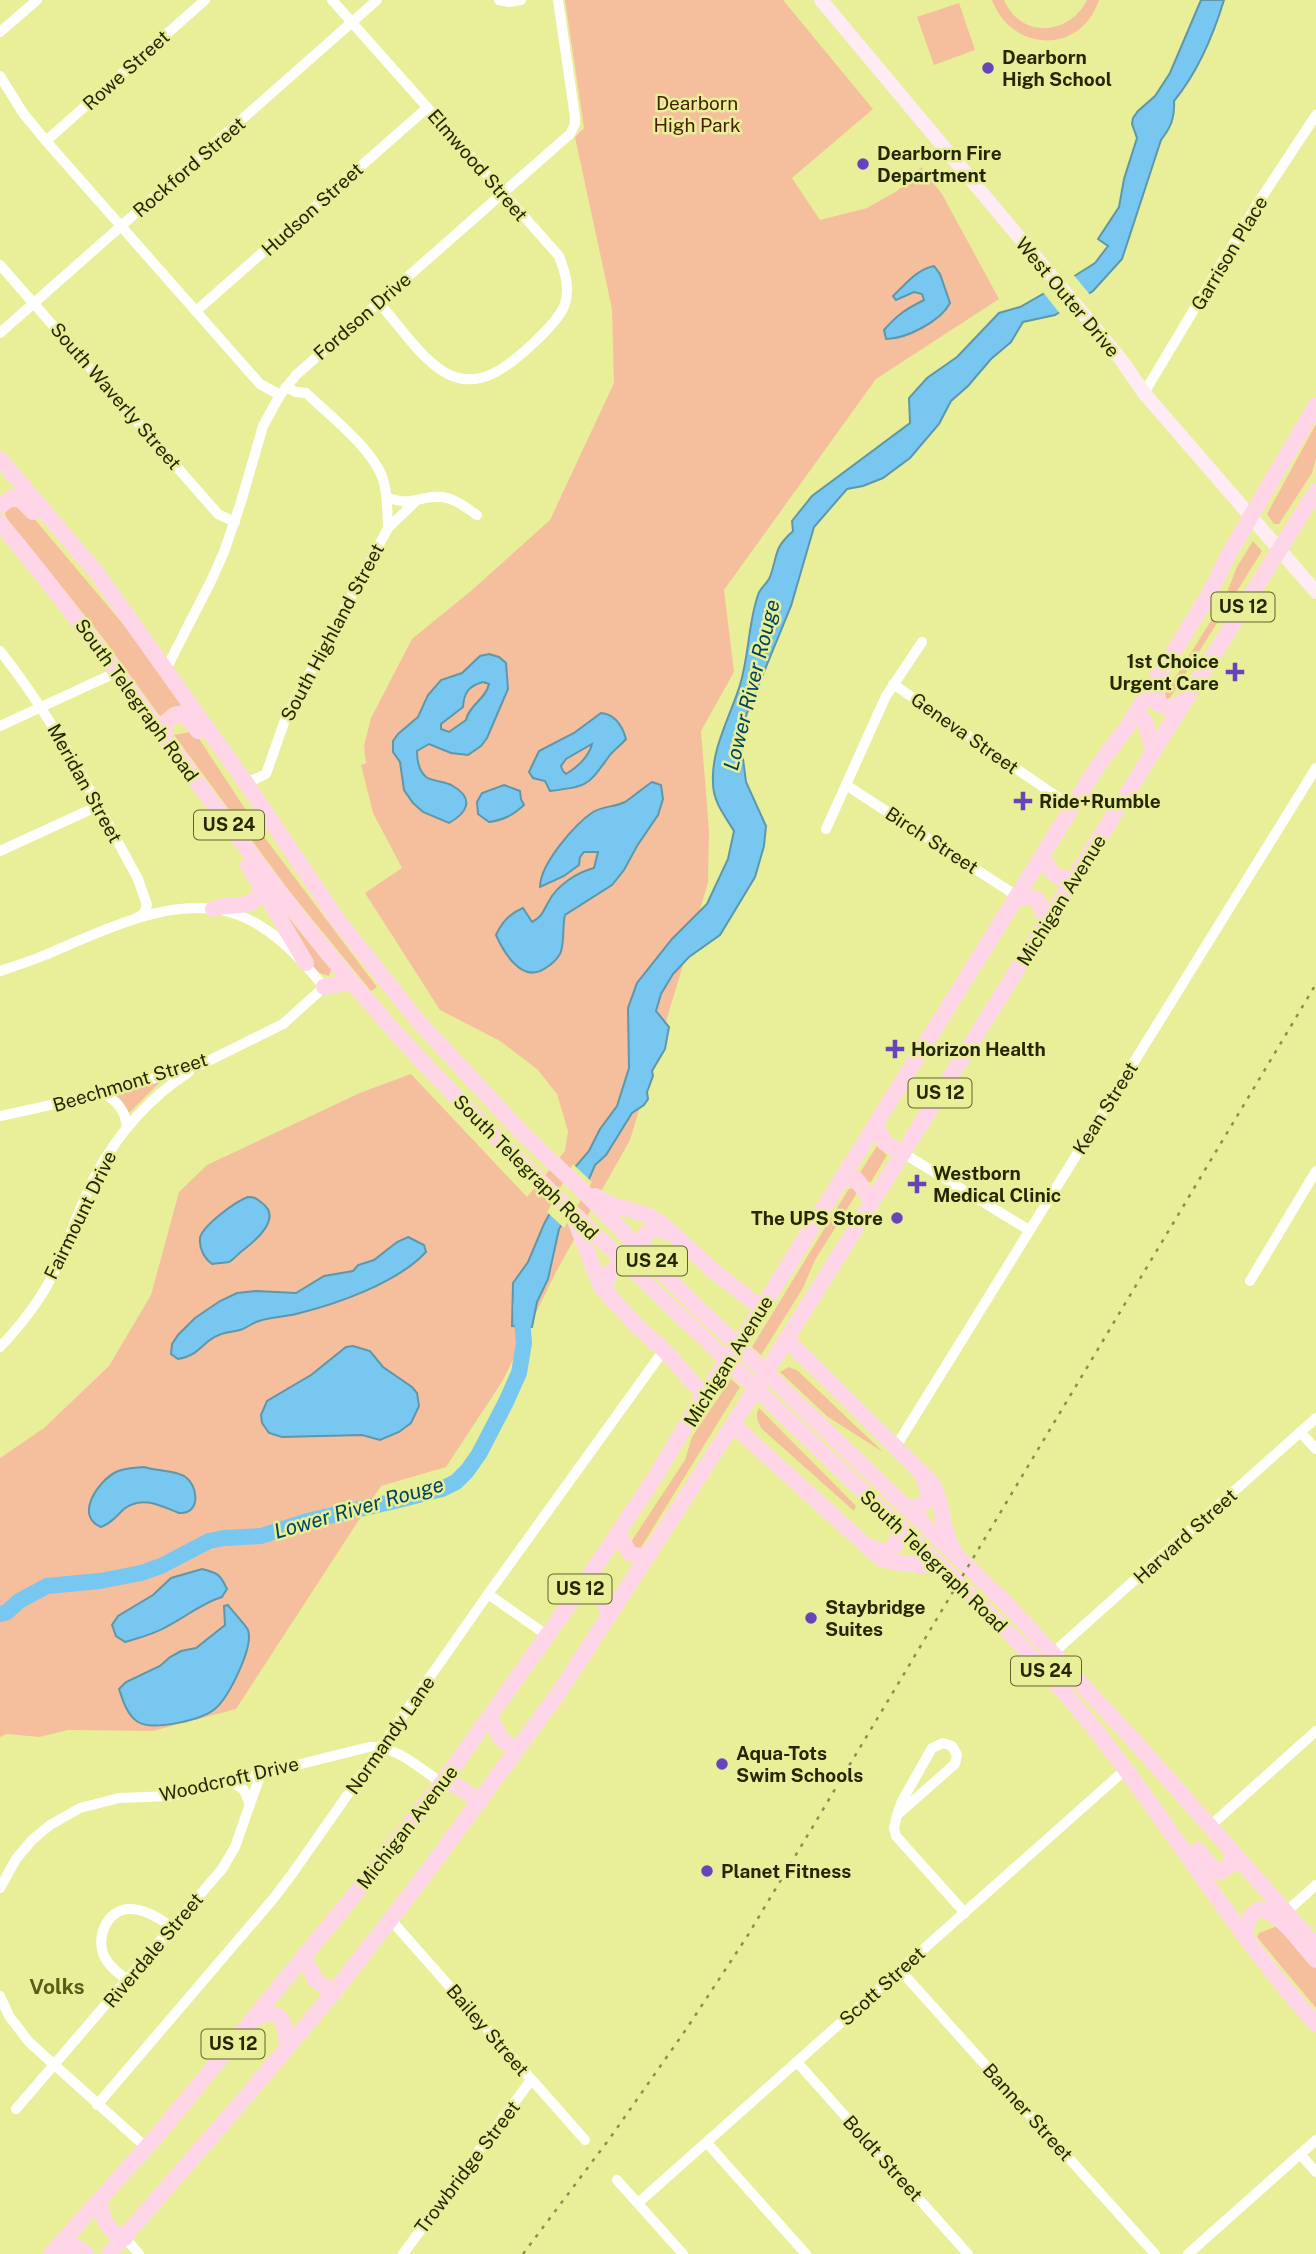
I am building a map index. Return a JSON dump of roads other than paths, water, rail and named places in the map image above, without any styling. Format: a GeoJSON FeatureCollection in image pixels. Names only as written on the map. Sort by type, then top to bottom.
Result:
{"type":"FeatureCollection","features":[{"type":"Feature","properties":{"kind":"main road","name":"West Outer Drive"},"geometry":{"type":"LineString","coordinates":[[821,0],[1122,361],[1144,393],[1316,592]]}},
{"type":"Feature","properties":{"kind":"main road","name":"Michigan Avenue"},"geometry":{"type":"LineString","coordinates":[[52,2252],[147,2148],[442,1783],[581,1588],[654,1479],[1097,767],[1135,713],[1208,596],[1230,552],[1316,405]]}},
{"type":"Feature","properties":{"kind":"main road","name":"South Telegraph Road"},"geometry":{"type":"LineString","coordinates":[[0,459],[96,572],[246,783],[337,919],[418,1021],[560,1171],[720,1330],[1005,1602],[1150,1759],[1316,1946]]}},
{"type":"Feature","properties":{"kind":"main road","name":"Michigan Avenue"},"geometry":{"type":"LineString","coordinates":[[109,2254],[334,1992],[517,1751],[733,1425],[1316,491]]}},
{"type":"Feature","properties":{"kind":"main road"},"geometry":{"type":"LineString","coordinates":[[0,506],[11,498],[20,499],[29,506],[114,608],[135,625]]}},
{"type":"Feature","properties":{"kind":"main road","name":"South Telegraph Road"},"geometry":{"type":"LineString","coordinates":[[0,523],[77,617],[274,886],[352,982],[472,1115],[898,1524],[1048,1673],[1126,1769],[1246,1938],[1316,2024]]}},
{"type":"Feature","properties":{"kind":"main road"},"geometry":{"type":"LineString","coordinates":[[1156,678],[1158,704],[1175,707],[1185,700]]}},
{"type":"Feature","properties":{"kind":"main road"},"geometry":{"type":"LineString","coordinates":[[1135,713],[1145,721],[1153,752]]}},
{"type":"Feature","properties":{"kind":"main road"},"geometry":{"type":"LineString","coordinates":[[164,736],[166,722],[171,717],[177,714],[185,715],[260,823],[295,857]]}},
{"type":"Feature","properties":{"kind":"main road"},"geometry":{"type":"LineString","coordinates":[[240,839],[247,864],[306,963]]}},
{"type":"Feature","properties":{"kind":"main road"},"geometry":{"type":"LineString","coordinates":[[1042,856],[1055,876],[1074,879]]}},
{"type":"Feature","properties":{"kind":"main road"},"geometry":{"type":"LineString","coordinates":[[214,909],[223,905],[249,904],[257,899],[261,888]]}},
{"type":"Feature","properties":{"kind":"main road"},"geometry":{"type":"LineString","coordinates":[[1017,896],[1037,899],[1047,922]]}},
{"type":"Feature","properties":{"kind":"main road"},"geometry":{"type":"LineString","coordinates":[[324,987],[352,982]]}},
{"type":"Feature","properties":{"kind":"main road"},"geometry":{"type":"LineString","coordinates":[[875,1125],[885,1143],[903,1153]]}},
{"type":"Feature","properties":{"kind":"main road"},"geometry":{"type":"LineString","coordinates":[[842,1178],[857,1180],[872,1202]]}},
{"type":"Feature","properties":{"kind":"main road"},"geometry":{"type":"LineString","coordinates":[[583,1191],[612,1205],[648,1215],[661,1223],[716,1273],[761,1308]]}},
{"type":"Feature","properties":{"kind":"main road"},"geometry":{"type":"LineString","coordinates":[[573,1214],[595,1276],[609,1296],[664,1350],[704,1395]]}},
{"type":"Feature","properties":{"kind":"main road"},"geometry":{"type":"LineString","coordinates":[[646,1255],[642,1242],[646,1233],[657,1229],[673,1234]]}},
{"type":"Feature","properties":{"kind":"main road"},"geometry":{"type":"LineString","coordinates":[[609,1296],[606,1287],[608,1274],[619,1265],[628,1266]]}},
{"type":"Feature","properties":{"kind":"main road"},"geometry":{"type":"LineString","coordinates":[[786,1339],[936,1490],[950,1544],[958,1556]]}},
{"type":"Feature","properties":{"kind":"main road"},"geometry":{"type":"LineString","coordinates":[[733,1425],[880,1558],[943,1569]]}},
{"type":"Feature","properties":{"kind":"main road"},"geometry":{"type":"LineString","coordinates":[[907,1508],[922,1506],[927,1500],[929,1495],[923,1474]]}},
{"type":"Feature","properties":{"kind":"main road"},"geometry":{"type":"LineString","coordinates":[[868,1546],[877,1551],[890,1550],[898,1538],[898,1524]]}},
{"type":"Feature","properties":{"kind":"main road"},"geometry":{"type":"LineString","coordinates":[[618,1532],[630,1554],[639,1556],[650,1553]]}},
{"type":"Feature","properties":{"kind":"main road"},"geometry":{"type":"LineString","coordinates":[[581,1588],[599,1594],[610,1614]]}},
{"type":"Feature","properties":{"kind":"main road"},"geometry":{"type":"LineString","coordinates":[[490,1717],[501,1739],[517,1751]]}},
{"type":"Feature","properties":{"kind":"main road"},"geometry":{"type":"LineString","coordinates":[[1126,1769],[1138,1760],[1150,1759]]}},
{"type":"Feature","properties":{"kind":"main road"},"geometry":{"type":"LineString","coordinates":[[442,1783],[456,1785],[480,1802]]}},
{"type":"Feature","properties":{"kind":"main road"},"geometry":{"type":"LineString","coordinates":[[1139,1788],[1166,1806],[1216,1871],[1231,1865],[1231,1851]]}},
{"type":"Feature","properties":{"kind":"main road"},"geometry":{"type":"LineString","coordinates":[[1246,1938],[1246,1924],[1254,1912],[1261,1909],[1269,1911],[1316,1960]]}},
{"type":"Feature","properties":{"kind":"main road"},"geometry":{"type":"LineString","coordinates":[[304,1956],[316,1981],[334,1992]]}},
{"type":"Feature","properties":{"kind":"main road"},"geometry":{"type":"LineString","coordinates":[[254,2018],[272,2013],[280,2017],[285,2022],[287,2047]]}},
{"type":"Feature","properties":{"kind":"main road"},"geometry":{"type":"LineString","coordinates":[[99,2201],[107,2228],[125,2238]]}},
{"type":"Feature","properties":{"kind":"main road"},"geometry":{"type":"LineString","coordinates":[[52,2252],[71,2245],[86,2254]]}},
{"type":"Feature","properties":{"kind":"street"},"geometry":{"type":"LineString","coordinates":[[0,32],[37,0]]}},
{"type":"Feature","properties":{"kind":"street","name":"Rowe Street"},"geometry":{"type":"LineString","coordinates":[[46,141],[205,0]]}},
{"type":"Feature","properties":{"kind":"street","name":"Elmwood Street"},"geometry":{"type":"LineString","coordinates":[[332,0],[559,257],[567,280],[567,296],[560,315],[550,328],[504,367],[490,375],[469,379],[453,377],[430,362],[378,302]]}},
{"type":"Feature","properties":{"kind":"street","name":"Rockford Street"},"geometry":{"type":"LineString","coordinates":[[0,333],[377,0]]}},
{"type":"Feature","properties":{"kind":"street"},"geometry":{"type":"LineString","coordinates":[[499,0],[521,0]]}},
{"type":"Feature","properties":{"kind":"street","name":"Fordson Drive"},"geometry":{"type":"LineString","coordinates":[[166,669],[211,581],[235,522],[257,442],[283,391],[296,375],[570,134],[575,117],[558,0]]}},
{"type":"Feature","properties":{"kind":"street","name":"South Highland Street"},"geometry":{"type":"LineString","coordinates":[[0,76],[23,113],[46,141],[260,384],[283,391],[306,393],[370,455],[380,472],[387,497],[388,528],[286,717],[266,775],[246,783]]}},
{"type":"Feature","properties":{"kind":"street","name":"Hudson Street"},"geometry":{"type":"LineString","coordinates":[[196,311],[427,108]]}},
{"type":"Feature","properties":{"kind":"street","name":"Garrison Place"},"geometry":{"type":"LineString","coordinates":[[1144,393],[1256,206],[1316,115]]}},
{"type":"Feature","properties":{"kind":"street","name":"South Waverly Street"},"geometry":{"type":"LineString","coordinates":[[0,265],[218,514],[235,522]]}},
{"type":"Feature","properties":{"kind":"street"},"geometry":{"type":"LineString","coordinates":[[387,497],[415,502],[440,496],[458,501],[477,516]]}},
{"type":"Feature","properties":{"kind":"street"},"geometry":{"type":"LineString","coordinates":[[388,528],[415,502]]}},
{"type":"Feature","properties":{"kind":"street"},"geometry":{"type":"LineString","coordinates":[[826,829],[893,684],[922,642]]}},
{"type":"Feature","properties":{"kind":"street","name":"Meridan Street"},"geometry":{"type":"LineString","coordinates":[[0,651],[41,707],[81,772],[146,897],[146,909],[134,920]]}},
{"type":"Feature","properties":{"kind":"street"},"geometry":{"type":"LineString","coordinates":[[0,726],[117,672]]}},
{"type":"Feature","properties":{"kind":"street","name":"Geneva Street"},"geometry":{"type":"LineString","coordinates":[[893,684],[1072,807]]}},
{"type":"Feature","properties":{"kind":"street","name":"Kean Street"},"geometry":{"type":"LineString","coordinates":[[895,1448],[1316,768]]}},
{"type":"Feature","properties":{"kind":"street","name":"Birch Street"},"geometry":{"type":"LineString","coordinates":[[846,785],[1017,896]]}},
{"type":"Feature","properties":{"kind":"street"},"geometry":{"type":"LineString","coordinates":[[0,850],[98,806]]}},
{"type":"Feature","properties":{"kind":"street"},"geometry":{"type":"LineString","coordinates":[[0,971],[43,956],[94,933],[165,911],[214,909],[232,913],[262,927],[306,963],[324,987]]}},
{"type":"Feature","properties":{"kind":"street","name":"Beechmont Street"},"geometry":{"type":"LineString","coordinates":[[0,1116],[102,1093],[200,1065],[283,1024],[324,987]]}},
{"type":"Feature","properties":{"kind":"street","name":"Fairmount Drive"},"geometry":{"type":"LineString","coordinates":[[0,1347],[46,1287],[95,1176],[109,1152],[159,1093],[200,1065]]}},
{"type":"Feature","properties":{"kind":"street"},"geometry":{"type":"LineString","coordinates":[[102,1093],[121,1106],[127,1128]]}},
{"type":"Feature","properties":{"kind":"street"},"geometry":{"type":"LineString","coordinates":[[903,1153],[1029,1230]]}},
{"type":"Feature","properties":{"kind":"street"},"geometry":{"type":"LineString","coordinates":[[1250,1281],[1316,1171]]}},
{"type":"Feature","properties":{"kind":"street","name":"Normandy Lane"},"geometry":{"type":"LineString","coordinates":[[97,2105],[273,1899],[664,1350]]}},
{"type":"Feature","properties":{"kind":"street","name":"Harvard Street"},"geometry":{"type":"LineString","coordinates":[[1053,1653],[1316,1418]]}},
{"type":"Feature","properties":{"kind":"street"},"geometry":{"type":"LineString","coordinates":[[1300,1432],[1316,1450]]}},
{"type":"Feature","properties":{"kind":"street"},"geometry":{"type":"LineString","coordinates":[[488,1594],[548,1636]]}},
{"type":"Feature","properties":{"kind":"street"},"geometry":{"type":"LineString","coordinates":[[1209,1827],[1316,1731]]}},
{"type":"Feature","properties":{"kind":"street"},"geometry":{"type":"LineString","coordinates":[[897,1815],[955,1764],[957,1755],[952,1746],[943,1743],[932,1748],[902,1801],[897,1815],[894,1828],[897,1836],[965,1913]]}},
{"type":"Feature","properties":{"kind":"street"},"geometry":{"type":"LineString","coordinates":[[381,1747],[396,1752],[442,1783]]}},
{"type":"Feature","properties":{"kind":"street","name":"Woodcroft Drive"},"geometry":{"type":"LineString","coordinates":[[0,1888],[9,1869],[25,1847],[40,1832],[69,1813],[119,1798],[172,1796],[340,1752],[381,1747]]}},
{"type":"Feature","properties":{"kind":"street","name":"Scott Street"},"geometry":{"type":"LineString","coordinates":[[635,2200],[707,2143],[1126,1769]]}},
{"type":"Feature","properties":{"kind":"street","name":"Riverdale Street"},"geometry":{"type":"LineString","coordinates":[[16,2109],[227,1862],[261,1773]]}},
{"type":"Feature","properties":{"kind":"street"},"geometry":{"type":"LineString","coordinates":[[231,1781],[244,1790],[250,1805]]}},
{"type":"Feature","properties":{"kind":"street"},"geometry":{"type":"LineString","coordinates":[[1286,1912],[1316,1885]]}},
{"type":"Feature","properties":{"kind":"street"},"geometry":{"type":"LineString","coordinates":[[127,1980],[108,1964],[102,1952],[102,1931],[108,1920],[118,1912],[130,1909],[151,1914],[172,1927]]}},
{"type":"Feature","properties":{"kind":"street","name":"Bailey Street"},"geometry":{"type":"LineString","coordinates":[[391,1920],[585,2140]]}},
{"type":"Feature","properties":{"kind":"street","name":"Banner Street"},"geometry":{"type":"LineString","coordinates":[[901,1970],[1155,2254]]}},
{"type":"Feature","properties":{"kind":"street"},"geometry":{"type":"LineString","coordinates":[[0,1997],[21,2033],[54,2066],[147,2148]]}},
{"type":"Feature","properties":{"kind":"street","name":"Boldt Street"},"geometry":{"type":"LineString","coordinates":[[797,2062],[968,2254]]}},
{"type":"Feature","properties":{"kind":"street","name":"Trowbridge Street"},"geometry":{"type":"LineString","coordinates":[[403,2254],[531,2080]]}},
{"type":"Feature","properties":{"kind":"street"},"geometry":{"type":"LineString","coordinates":[[1188,2254],[1316,2140]]}},
{"type":"Feature","properties":{"kind":"street"},"geometry":{"type":"LineString","coordinates":[[707,2143],[806,2254]]}},
{"type":"Feature","properties":{"kind":"street"},"geometry":{"type":"LineString","coordinates":[[1300,2154],[1316,2172]]}},
{"type":"Feature","properties":{"kind":"street"},"geometry":{"type":"LineString","coordinates":[[617,2180],[683,2254]]}},
{"type":"Feature","properties":{"kind":"street"},"geometry":{"type":"LineString","coordinates":[[125,2238],[139,2254]]}},
{"type":"Feature","properties":{"kind":"water"},"geometry":{"type":"Polygon","coordinates":[[[1201,0],[1224,0],[1204,53],[1174,101],[1172,122],[1161,140],[1122,259],[1093,291],[1055,315],[1023,322],[1011,342],[951,401],[939,424],[910,458],[883,478],[847,489],[814,527],[791,606],[740,736],[746,782],[766,826],[764,846],[755,877],[720,935],[689,957],[673,974],[661,994],[656,1011],[669,1027],[665,1049],[652,1071],[648,1099],[632,1113],[606,1155],[595,1165],[559,1229],[548,1279],[537,1302],[532,1327],[512,1326],[513,1283],[528,1262],[544,1224],[576,1166],[589,1151],[600,1129],[617,1106],[629,1068],[628,1008],[637,983],[672,939],[707,904],[728,859],[734,831],[715,796],[715,758],[743,674],[758,595],[770,577],[779,548],[793,531],[792,521],[812,496],[910,423],[909,398],[927,378],[957,357],[999,313],[1020,307],[1095,263],[1108,246],[1098,239],[1119,207],[1124,179],[1137,138],[1132,124],[1133,118],[1155,96],[1170,73],[1201,0]]]}},
{"type":"Feature","properties":{"kind":"water"},"geometry":{"type":"Polygon","coordinates":[[[934,266],[940,274],[950,303],[939,316],[922,328],[886,339],[884,330],[902,313],[924,300],[922,294],[914,292],[896,300],[893,296],[917,274],[934,266]]]}},
{"type":"Feature","properties":{"kind":"water"},"geometry":{"type":"Polygon","coordinates":[[[489,654],[506,663],[508,689],[487,738],[468,755],[451,753],[429,744],[417,751],[420,768],[426,777],[450,784],[464,796],[464,810],[449,823],[423,812],[404,790],[400,762],[393,752],[393,741],[418,717],[428,695],[441,680],[462,673],[480,656],[489,654]],[[483,682],[474,685],[466,694],[463,707],[441,724],[441,729],[449,732],[466,720],[489,684],[483,682]]]}},
{"type":"Feature","properties":{"kind":"water"},"geometry":{"type":"Polygon","coordinates":[[[601,713],[617,721],[626,739],[586,783],[550,791],[545,781],[533,778],[529,772],[539,751],[574,733],[601,713]],[[592,744],[566,759],[561,766],[563,771],[566,774],[575,768],[592,744]]]}},
{"type":"Feature","properties":{"kind":"water"},"geometry":{"type":"Polygon","coordinates":[[[652,782],[661,785],[663,799],[658,815],[624,870],[612,885],[565,915],[562,950],[553,963],[536,972],[521,969],[509,957],[496,935],[501,926],[523,908],[532,922],[536,920],[563,885],[575,876],[594,868],[598,852],[584,852],[579,865],[564,876],[540,887],[552,856],[577,826],[593,812],[625,802],[652,782]]]}},
{"type":"Feature","properties":{"kind":"water"},"geometry":{"type":"Polygon","coordinates":[[[504,785],[520,791],[524,805],[508,817],[489,822],[478,814],[477,802],[482,793],[504,785]]]}},
{"type":"Feature","properties":{"kind":"water"},"geometry":{"type":"Polygon","coordinates":[[[248,1197],[257,1199],[268,1209],[270,1215],[265,1229],[231,1261],[212,1264],[201,1249],[202,1233],[220,1214],[248,1197]]]}},
{"type":"Feature","properties":{"kind":"water"},"geometry":{"type":"Polygon","coordinates":[[[408,1237],[424,1245],[426,1252],[383,1283],[330,1304],[256,1322],[240,1330],[221,1334],[191,1355],[178,1359],[171,1354],[172,1344],[178,1335],[195,1318],[220,1301],[237,1293],[256,1291],[296,1293],[324,1276],[353,1271],[358,1265],[374,1260],[408,1237]]]}},
{"type":"Feature","properties":{"kind":"water"},"geometry":{"type":"Polygon","coordinates":[[[353,1346],[370,1351],[383,1367],[417,1393],[419,1406],[411,1423],[399,1432],[380,1440],[362,1435],[282,1437],[269,1433],[262,1423],[261,1415],[267,1401],[311,1375],[346,1347],[353,1346]]]}},
{"type":"Feature","properties":{"kind":"water"},"geometry":{"type":"Polygon","coordinates":[[[144,1467],[175,1473],[189,1480],[195,1492],[191,1509],[179,1513],[145,1502],[131,1505],[101,1527],[93,1522],[89,1507],[102,1483],[119,1471],[144,1467]]]}},
{"type":"Feature","properties":{"kind":"water"},"geometry":{"type":"Polygon","coordinates":[[[202,1569],[215,1573],[222,1580],[227,1589],[222,1597],[152,1634],[125,1642],[116,1636],[112,1625],[118,1616],[153,1595],[171,1578],[202,1569]]]}},
{"type":"Feature","properties":{"kind":"water"},"geometry":{"type":"Polygon","coordinates":[[[228,1605],[247,1628],[249,1638],[239,1671],[221,1702],[200,1717],[178,1723],[155,1725],[134,1719],[119,1689],[126,1682],[160,1666],[181,1651],[196,1648],[225,1625],[224,1606],[228,1605]]]}},
{"type":"Feature","properties":{"kind":"waterway","name":"Lower River Rouge"},"geometry":{"type":"LineString","coordinates":[[0,1614],[47,1586],[100,1581],[141,1573],[161,1566],[209,1541],[261,1536],[307,1521],[442,1489],[456,1482],[479,1454],[519,1373],[524,1343],[521,1306]]}},
{"type":"Feature","properties":{"kind":"railway"},"geometry":{"type":"LineString","coordinates":[[523,2254],[610,2138],[748,1935],[1316,984]]}},
{"type":"Feature","properties":{"kind":"place","name":"Dearborn High School"},"geometry":{"type":"Point","coordinates":[988,68]}},
{"type":"Feature","properties":{"kind":"place","name":"Dearborn Fire Department"},"geometry":{"type":"Point","coordinates":[863,164]}},
{"type":"Feature","properties":{"kind":"place","name":"1st Choice Urgent Care"},"geometry":{"type":"Point","coordinates":[1235,672]}},
{"type":"Feature","properties":{"kind":"place","name":"Ride+Rumble"},"geometry":{"type":"Point","coordinates":[1023,801]}},
{"type":"Feature","properties":{"kind":"place","name":"Horizon Health"},"geometry":{"type":"Point","coordinates":[895,1049]}},
{"type":"Feature","properties":{"kind":"place","name":"Westborn Medical Clinic"},"geometry":{"type":"Point","coordinates":[917,1184]}},
{"type":"Feature","properties":{"kind":"place","name":"The UPS Store"},"geometry":{"type":"Point","coordinates":[897,1218]}},
{"type":"Feature","properties":{"kind":"place","name":"Staybridge Suites"},"geometry":{"type":"Point","coordinates":[811,1618]}},
{"type":"Feature","properties":{"kind":"place","name":"Aqua-Tots Swim Schools"},"geometry":{"type":"Point","coordinates":[722,1764]}},
{"type":"Feature","properties":{"kind":"place","name":"Planet Fitness"},"geometry":{"type":"Point","coordinates":[707,1871]}},
{"type":"Feature","properties":{"kind":"district","name":"Volks"},"geometry":{"type":"Point","coordinates":[57,1987]}},
{"type":"Feature","properties":{"kind":"park label","name":"Dearborn High Park"},"geometry":{"type":"Point","coordinates":[697,114]}}]}
